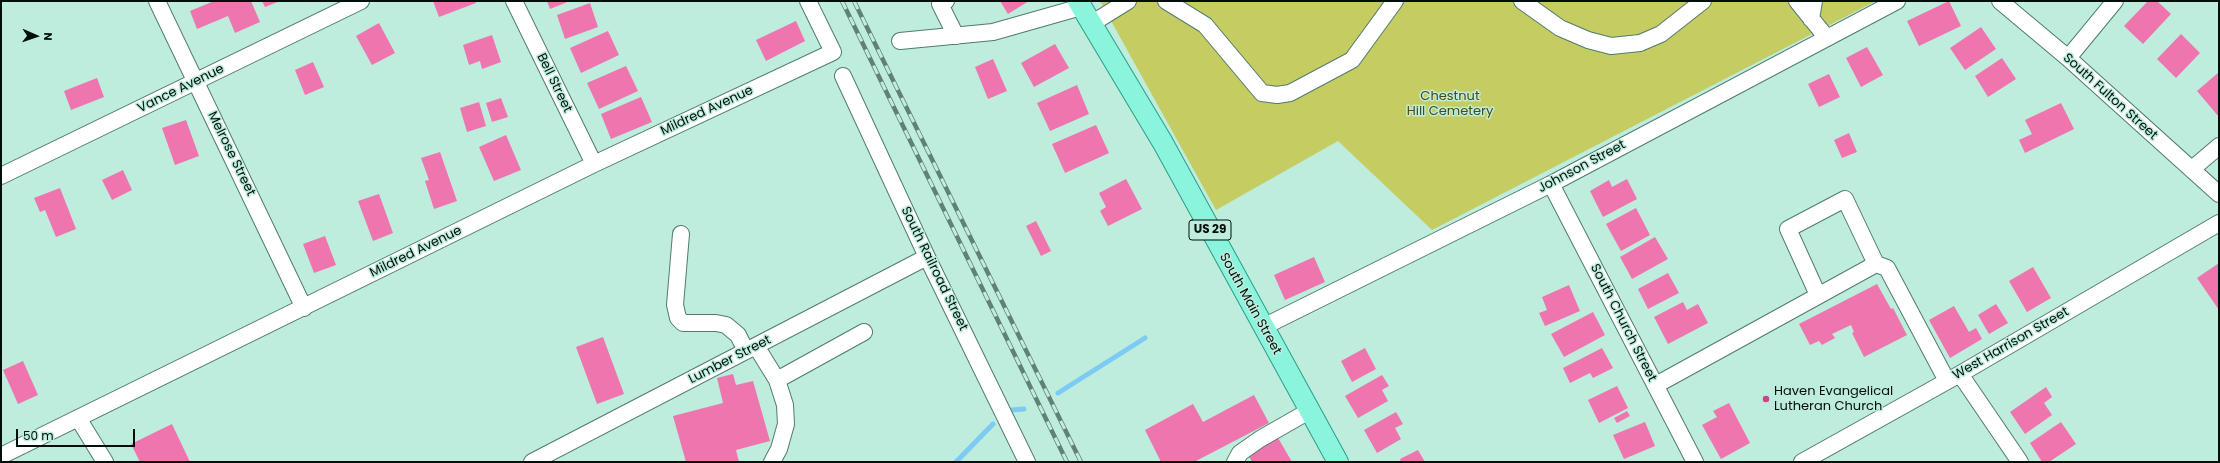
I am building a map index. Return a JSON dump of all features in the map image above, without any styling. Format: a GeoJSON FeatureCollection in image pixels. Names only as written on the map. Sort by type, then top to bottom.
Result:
{"type":"FeatureCollection","features":[{"type":"Feature","properties":{"kind":"main road","name":"South Main Street"},"geometry":{"type":"LineString","coordinates":[[1080,4],[1163,143],[1338,462]]}},
{"type":"Feature","properties":{"kind":"street","name":"Melrose Street"},"geometry":{"type":"LineString","coordinates":[[157,1],[304,308]]}},
{"type":"Feature","properties":{"kind":"street","name":"Vance Avenue"},"geometry":{"type":"LineString","coordinates":[[1,176],[361,1]]}},
{"type":"Feature","properties":{"kind":"street","name":"Bell Street"},"geometry":{"type":"LineString","coordinates":[[514,1],[594,164]]}},
{"type":"Feature","properties":{"kind":"street","name":"Mildred Avenue"},"geometry":{"type":"LineString","coordinates":[[1,456],[594,164],[833,52],[808,1]]}},
{"type":"Feature","properties":{"kind":"street"},"geometry":{"type":"LineString","coordinates":[[946,1],[940,4],[956,36]]}},
{"type":"Feature","properties":{"kind":"street"},"geometry":{"type":"LineString","coordinates":[[1092,24],[1128,1]]}},
{"type":"Feature","properties":{"kind":"street"},"geometry":{"type":"LineString","coordinates":[[1166,1],[1205,26],[1262,93],[1277,95],[1290,93],[1352,60],[1395,1]]}},
{"type":"Feature","properties":{"kind":"street"},"geometry":{"type":"LineString","coordinates":[[1522,1],[1560,28],[1588,40],[1611,46],[1640,43],[1661,34],[1703,1]]}},
{"type":"Feature","properties":{"kind":"street"},"geometry":{"type":"LineString","coordinates":[[1797,1],[1827,38]]}},
{"type":"Feature","properties":{"kind":"street"},"geometry":{"type":"LineString","coordinates":[[1811,19],[1814,1]]}},
{"type":"Feature","properties":{"kind":"street","name":"Johnson Street"},"geometry":{"type":"LineString","coordinates":[[1263,327],[1551,184],[1897,1]]}},
{"type":"Feature","properties":{"kind":"street","name":"South Fulton Street"},"geometry":{"type":"LineString","coordinates":[[2000,1],[2068,58],[2219,194]]}},
{"type":"Feature","properties":{"kind":"street"},"geometry":{"type":"LineString","coordinates":[[2068,58],[2115,1]]}},
{"type":"Feature","properties":{"kind":"street"},"geometry":{"type":"LineString","coordinates":[[900,41],[993,32],[1080,4]]}},
{"type":"Feature","properties":{"kind":"street","name":"South Railroad Street"},"geometry":{"type":"LineString","coordinates":[[843,76],[927,257],[1027,462]]}},
{"type":"Feature","properties":{"kind":"street"},"geometry":{"type":"LineString","coordinates":[[2192,169],[2219,146]]}},
{"type":"Feature","properties":{"kind":"street","name":"South Church Street"},"geometry":{"type":"LineString","coordinates":[[1551,184],[1695,462]]}},
{"type":"Feature","properties":{"kind":"street"},"geometry":{"type":"LineString","coordinates":[[1818,295],[1788,229],[1845,199],[1876,264],[1887,268],[1953,377],[2020,462]]}},
{"type":"Feature","properties":{"kind":"street","name":"West Harrison Street"},"geometry":{"type":"LineString","coordinates":[[1802,462],[1953,377],[2219,223]]}},
{"type":"Feature","properties":{"kind":"street"},"geometry":{"type":"LineString","coordinates":[[681,234],[675,305],[678,318],[683,323],[716,323],[726,325],[751,348],[777,380],[785,405],[786,424],[780,449],[772,462]]}},
{"type":"Feature","properties":{"kind":"street","name":"Lumber Street"},"geometry":{"type":"LineString","coordinates":[[532,462],[927,257]]}},
{"type":"Feature","properties":{"kind":"street"},"geometry":{"type":"LineString","coordinates":[[1656,385],[1876,264]]}},
{"type":"Feature","properties":{"kind":"street"},"geometry":{"type":"LineString","coordinates":[[777,380],[864,332]]}},
{"type":"Feature","properties":{"kind":"street"},"geometry":{"type":"LineString","coordinates":[[1235,462],[1240,454],[1260,439],[1310,411]]}},
{"type":"Feature","properties":{"kind":"street"},"geometry":{"type":"LineString","coordinates":[[78,418],[106,462]]}},
{"type":"Feature","properties":{"kind":"green space","name":"Chestnut Hill Cemetery"},"geometry":{"type":"Polygon","coordinates":[[[1100,1],[1876,1],[1432,230],[1338,141],[1216,210],[1100,1]]]}},
{"type":"Feature","properties":{"kind":"building"},"geometry":{"type":"Polygon","coordinates":[[[214,1],[251,1],[260,22],[235,33],[228,16],[197,29],[190,11],[214,1]]]}},
{"type":"Feature","properties":{"kind":"building"},"geometry":{"type":"Polygon","coordinates":[[[262,1],[280,1],[265,7],[262,1]]]}},
{"type":"Feature","properties":{"kind":"building"},"geometry":{"type":"Polygon","coordinates":[[[433,1],[475,1],[476,3],[439,17],[433,1]]]}},
{"type":"Feature","properties":{"kind":"building"},"geometry":{"type":"Polygon","coordinates":[[[547,1],[570,1],[550,9],[547,1]]]}},
{"type":"Feature","properties":{"kind":"building"},"geometry":{"type":"Polygon","coordinates":[[[1000,1],[1029,1],[1008,14],[1000,1]]]}},
{"type":"Feature","properties":{"kind":"building"},"geometry":{"type":"Polygon","coordinates":[[[1949,1],[1961,26],[1919,46],[1907,21],[1949,1]]]}},
{"type":"Feature","properties":{"kind":"building"},"geometry":{"type":"Polygon","coordinates":[[[2148,1],[2157,1],[2171,14],[2143,44],[2124,26],[2148,1]]]}},
{"type":"Feature","properties":{"kind":"building"},"geometry":{"type":"Polygon","coordinates":[[[590,3],[598,27],[565,39],[557,15],[590,3]]]}},
{"type":"Feature","properties":{"kind":"building"},"geometry":{"type":"Polygon","coordinates":[[[796,21],[805,41],[766,61],[756,40],[796,21]]]}},
{"type":"Feature","properties":{"kind":"building"},"geometry":{"type":"Polygon","coordinates":[[[379,23],[395,53],[372,65],[356,36],[379,23]]]}},
{"type":"Feature","properties":{"kind":"building"},"geometry":{"type":"Polygon","coordinates":[[[1981,27],[1996,49],[1965,70],[1950,48],[1981,27]]]}},
{"type":"Feature","properties":{"kind":"building"},"geometry":{"type":"Polygon","coordinates":[[[608,31],[619,55],[581,73],[570,48],[608,31]]]}},
{"type":"Feature","properties":{"kind":"building"},"geometry":{"type":"Polygon","coordinates":[[[2181,34],[2200,53],[2176,78],[2157,59],[2181,34]]]}},
{"type":"Feature","properties":{"kind":"building"},"geometry":{"type":"Polygon","coordinates":[[[492,35],[501,62],[482,69],[480,61],[469,65],[463,45],[492,35]]]}},
{"type":"Feature","properties":{"kind":"building"},"geometry":{"type":"Polygon","coordinates":[[[1055,44],[1069,68],[1034,87],[1021,63],[1055,44]]]}},
{"type":"Feature","properties":{"kind":"building"},"geometry":{"type":"Polygon","coordinates":[[[1867,47],[1883,75],[1861,87],[1846,58],[1867,47]]]}},
{"type":"Feature","properties":{"kind":"building"},"geometry":{"type":"Polygon","coordinates":[[[2002,58],[2016,79],[1988,97],[1975,76],[2002,58]]]}},
{"type":"Feature","properties":{"kind":"building"},"geometry":{"type":"Polygon","coordinates":[[[993,59],[1007,91],[988,99],[975,67],[993,59]]]}},
{"type":"Feature","properties":{"kind":"building"},"geometry":{"type":"Polygon","coordinates":[[[313,62],[324,87],[305,95],[295,70],[313,62]]]}},
{"type":"Feature","properties":{"kind":"building"},"geometry":{"type":"Polygon","coordinates":[[[626,66],[638,91],[599,109],[587,83],[626,66]]]}},
{"type":"Feature","properties":{"kind":"building"},"geometry":{"type":"Polygon","coordinates":[[[2219,72],[2219,117],[2197,91],[2219,72]]]}},
{"type":"Feature","properties":{"kind":"building"},"geometry":{"type":"Polygon","coordinates":[[[1829,74],[1840,97],[1819,107],[1808,84],[1829,74]]]}},
{"type":"Feature","properties":{"kind":"building"},"geometry":{"type":"Polygon","coordinates":[[[97,78],[104,97],[71,110],[64,91],[97,78]]]}},
{"type":"Feature","properties":{"kind":"building"},"geometry":{"type":"Polygon","coordinates":[[[1077,85],[1089,114],[1050,131],[1037,103],[1077,85]]]}},
{"type":"Feature","properties":{"kind":"building"},"geometry":{"type":"Polygon","coordinates":[[[641,97],[652,122],[611,139],[601,114],[641,97]]]}},
{"type":"Feature","properties":{"kind":"building"},"geometry":{"type":"Polygon","coordinates":[[[501,98],[508,117],[492,122],[486,103],[501,98]]]}},
{"type":"Feature","properties":{"kind":"building"},"geometry":{"type":"Polygon","coordinates":[[[479,102],[486,126],[467,132],[460,108],[479,102]]]}},
{"type":"Feature","properties":{"kind":"building"},"geometry":{"type":"Polygon","coordinates":[[[2061,103],[2074,129],[2025,153],[2019,140],[2032,134],[2025,120],[2061,103]]]}},
{"type":"Feature","properties":{"kind":"building"},"geometry":{"type":"Polygon","coordinates":[[[186,120],[199,156],[175,165],[162,128],[186,120]]]}},
{"type":"Feature","properties":{"kind":"building"},"geometry":{"type":"Polygon","coordinates":[[[1096,125],[1109,153],[1065,173],[1052,144],[1096,125]]]}},
{"type":"Feature","properties":{"kind":"building"},"geometry":{"type":"Polygon","coordinates":[[[1849,133],[1857,152],[1842,158],[1834,140],[1849,133]]]}},
{"type":"Feature","properties":{"kind":"building"},"geometry":{"type":"Polygon","coordinates":[[[506,135],[521,170],[494,181],[479,147],[506,135]]]}},
{"type":"Feature","properties":{"kind":"building"},"geometry":{"type":"Polygon","coordinates":[[[440,152],[457,201],[434,209],[425,181],[429,180],[421,158],[440,152]]]}},
{"type":"Feature","properties":{"kind":"building"},"geometry":{"type":"Polygon","coordinates":[[[123,170],[132,190],[112,200],[102,180],[123,170]]]}},
{"type":"Feature","properties":{"kind":"building"},"geometry":{"type":"Polygon","coordinates":[[[1126,179],[1142,209],[1108,226],[1100,211],[1106,207],[1099,193],[1126,179]]]}},
{"type":"Feature","properties":{"kind":"building"},"geometry":{"type":"Polygon","coordinates":[[[1627,179],[1637,199],[1603,217],[1590,191],[1609,180],[1612,187],[1627,179]]]}},
{"type":"Feature","properties":{"kind":"building"},"geometry":{"type":"Polygon","coordinates":[[[60,188],[76,229],[56,237],[45,210],[40,212],[34,198],[60,188]]]}},
{"type":"Feature","properties":{"kind":"building"},"geometry":{"type":"Polygon","coordinates":[[[379,194],[393,233],[373,241],[358,201],[379,194]]]}},
{"type":"Feature","properties":{"kind":"building"},"geometry":{"type":"Polygon","coordinates":[[[1636,208],[1650,235],[1621,251],[1606,224],[1636,208]]]}},
{"type":"Feature","properties":{"kind":"building"},"geometry":{"type":"Polygon","coordinates":[[[1036,221],[1051,251],[1041,256],[1026,226],[1036,221]]]}},
{"type":"Feature","properties":{"kind":"building"},"geometry":{"type":"Polygon","coordinates":[[[325,236],[336,265],[314,273],[303,244],[325,236]]]}},
{"type":"Feature","properties":{"kind":"building"},"geometry":{"type":"Polygon","coordinates":[[[1655,237],[1668,259],[1632,279],[1620,257],[1655,237]]]}},
{"type":"Feature","properties":{"kind":"building"},"geometry":{"type":"Polygon","coordinates":[[[1314,257],[1325,282],[1285,300],[1274,275],[1314,257]]]}},
{"type":"Feature","properties":{"kind":"building"},"geometry":{"type":"Polygon","coordinates":[[[2219,263],[2219,310],[2197,278],[2219,263]]]}},
{"type":"Feature","properties":{"kind":"building"},"geometry":{"type":"Polygon","coordinates":[[[2033,267],[2051,298],[2027,312],[2009,281],[2033,267]]]}},
{"type":"Feature","properties":{"kind":"building"},"geometry":{"type":"Polygon","coordinates":[[[1668,273],[1679,293],[1648,309],[1638,289],[1668,273]]]}},
{"type":"Feature","properties":{"kind":"building"},"geometry":{"type":"Polygon","coordinates":[[[1877,284],[1891,309],[1893,308],[1907,335],[1864,357],[1852,333],[1854,332],[1851,325],[1832,334],[1835,338],[1822,345],[1819,341],[1810,345],[1799,324],[1877,284]]]}},
{"type":"Feature","properties":{"kind":"building"},"geometry":{"type":"Polygon","coordinates":[[[1569,285],[1580,311],[1545,326],[1539,313],[1547,310],[1542,297],[1569,285]]]}},
{"type":"Feature","properties":{"kind":"building"},"geometry":{"type":"Polygon","coordinates":[[[1683,302],[1687,310],[1698,304],[1708,323],[1668,344],[1654,317],[1683,302]]]}},
{"type":"Feature","properties":{"kind":"building"},"geometry":{"type":"Polygon","coordinates":[[[1996,304],[2008,323],[1989,334],[1978,315],[1996,304]]]}},
{"type":"Feature","properties":{"kind":"building"},"geometry":{"type":"Polygon","coordinates":[[[1954,306],[1969,332],[1976,328],[1982,339],[1950,358],[1929,320],[1954,306]]]}},
{"type":"Feature","properties":{"kind":"building"},"geometry":{"type":"Polygon","coordinates":[[[1593,312],[1605,335],[1564,357],[1551,334],[1593,312]]]}},
{"type":"Feature","properties":{"kind":"building"},"geometry":{"type":"Polygon","coordinates":[[[603,337],[624,394],[597,404],[576,347],[603,337]]]}},
{"type":"Feature","properties":{"kind":"building"},"geometry":{"type":"Polygon","coordinates":[[[1365,348],[1376,369],[1352,382],[1341,361],[1365,348]]]}},
{"type":"Feature","properties":{"kind":"building"},"geometry":{"type":"Polygon","coordinates":[[[1602,348],[1613,368],[1593,378],[1590,373],[1570,383],[1563,368],[1602,348]]]}},
{"type":"Feature","properties":{"kind":"building"},"geometry":{"type":"Polygon","coordinates":[[[23,361],[38,395],[18,404],[3,370],[23,361]]]}},
{"type":"Feature","properties":{"kind":"building"},"geometry":{"type":"Polygon","coordinates":[[[733,374],[736,385],[753,381],[770,441],[736,450],[739,462],[686,462],[673,416],[723,403],[717,378],[733,374]]]}},
{"type":"Feature","properties":{"kind":"building"},"geometry":{"type":"Polygon","coordinates":[[[1382,375],[1389,386],[1382,390],[1388,401],[1358,418],[1345,396],[1382,375]]]}},
{"type":"Feature","properties":{"kind":"building"},"geometry":{"type":"Polygon","coordinates":[[[1617,386],[1628,408],[1599,423],[1588,400],[1617,386]]]}},
{"type":"Feature","properties":{"kind":"building"},"geometry":{"type":"Polygon","coordinates":[[[2046,387],[2052,397],[2044,403],[2052,415],[2025,434],[2010,412],[2046,387]]]}},
{"type":"Feature","properties":{"kind":"building"},"geometry":{"type":"Polygon","coordinates":[[[1254,395],[1269,423],[1194,462],[1161,462],[1145,430],[1193,404],[1203,422],[1254,395]]]}},
{"type":"Feature","properties":{"kind":"building"},"geometry":{"type":"Polygon","coordinates":[[[1729,403],[1750,443],[1721,459],[1702,425],[1717,417],[1713,411],[1729,403]]]}},
{"type":"Feature","properties":{"kind":"building"},"geometry":{"type":"Polygon","coordinates":[[[1627,411],[1630,416],[1617,423],[1614,418],[1627,411]]]}},
{"type":"Feature","properties":{"kind":"building"},"geometry":{"type":"Polygon","coordinates":[[[1396,412],[1403,424],[1395,428],[1401,439],[1377,453],[1364,430],[1396,412]]]}},
{"type":"Feature","properties":{"kind":"building"},"geometry":{"type":"Polygon","coordinates":[[[1645,422],[1655,446],[1624,459],[1613,435],[1645,422]]]}},
{"type":"Feature","properties":{"kind":"building"},"geometry":{"type":"Polygon","coordinates":[[[2061,422],[2076,444],[2049,462],[2042,462],[2030,443],[2061,422]]]}},
{"type":"Feature","properties":{"kind":"building"},"geometry":{"type":"Polygon","coordinates":[[[172,424],[190,462],[140,462],[131,444],[172,424]]]}},
{"type":"Feature","properties":{"kind":"building"},"geometry":{"type":"Polygon","coordinates":[[[1277,436],[1292,462],[1252,462],[1247,453],[1277,436]]]}},
{"type":"Feature","properties":{"kind":"building"},"geometry":{"type":"Polygon","coordinates":[[[1418,450],[1425,462],[1401,462],[1400,459],[1418,450]]]}},
{"type":"Feature","properties":{"kind":"waterway"},"geometry":{"type":"LineString","coordinates":[[1058,393],[1145,338]]}},
{"type":"Feature","properties":{"kind":"waterway"},"geometry":{"type":"LineString","coordinates":[[1012,410],[1024,409]]}},
{"type":"Feature","properties":{"kind":"waterway"},"geometry":{"type":"LineString","coordinates":[[956,462],[993,424]]}},
{"type":"Feature","properties":{"kind":"railway"},"geometry":{"type":"LineString","coordinates":[[842,1],[1067,462]]}},
{"type":"Feature","properties":{"kind":"railway"},"geometry":{"type":"LineString","coordinates":[[854,1],[1081,462]]}},
{"type":"Feature","properties":{"kind":"place","name":"Haven Evangelical Lutheran Church"},"geometry":{"type":"Point","coordinates":[1766,399]}}]}
